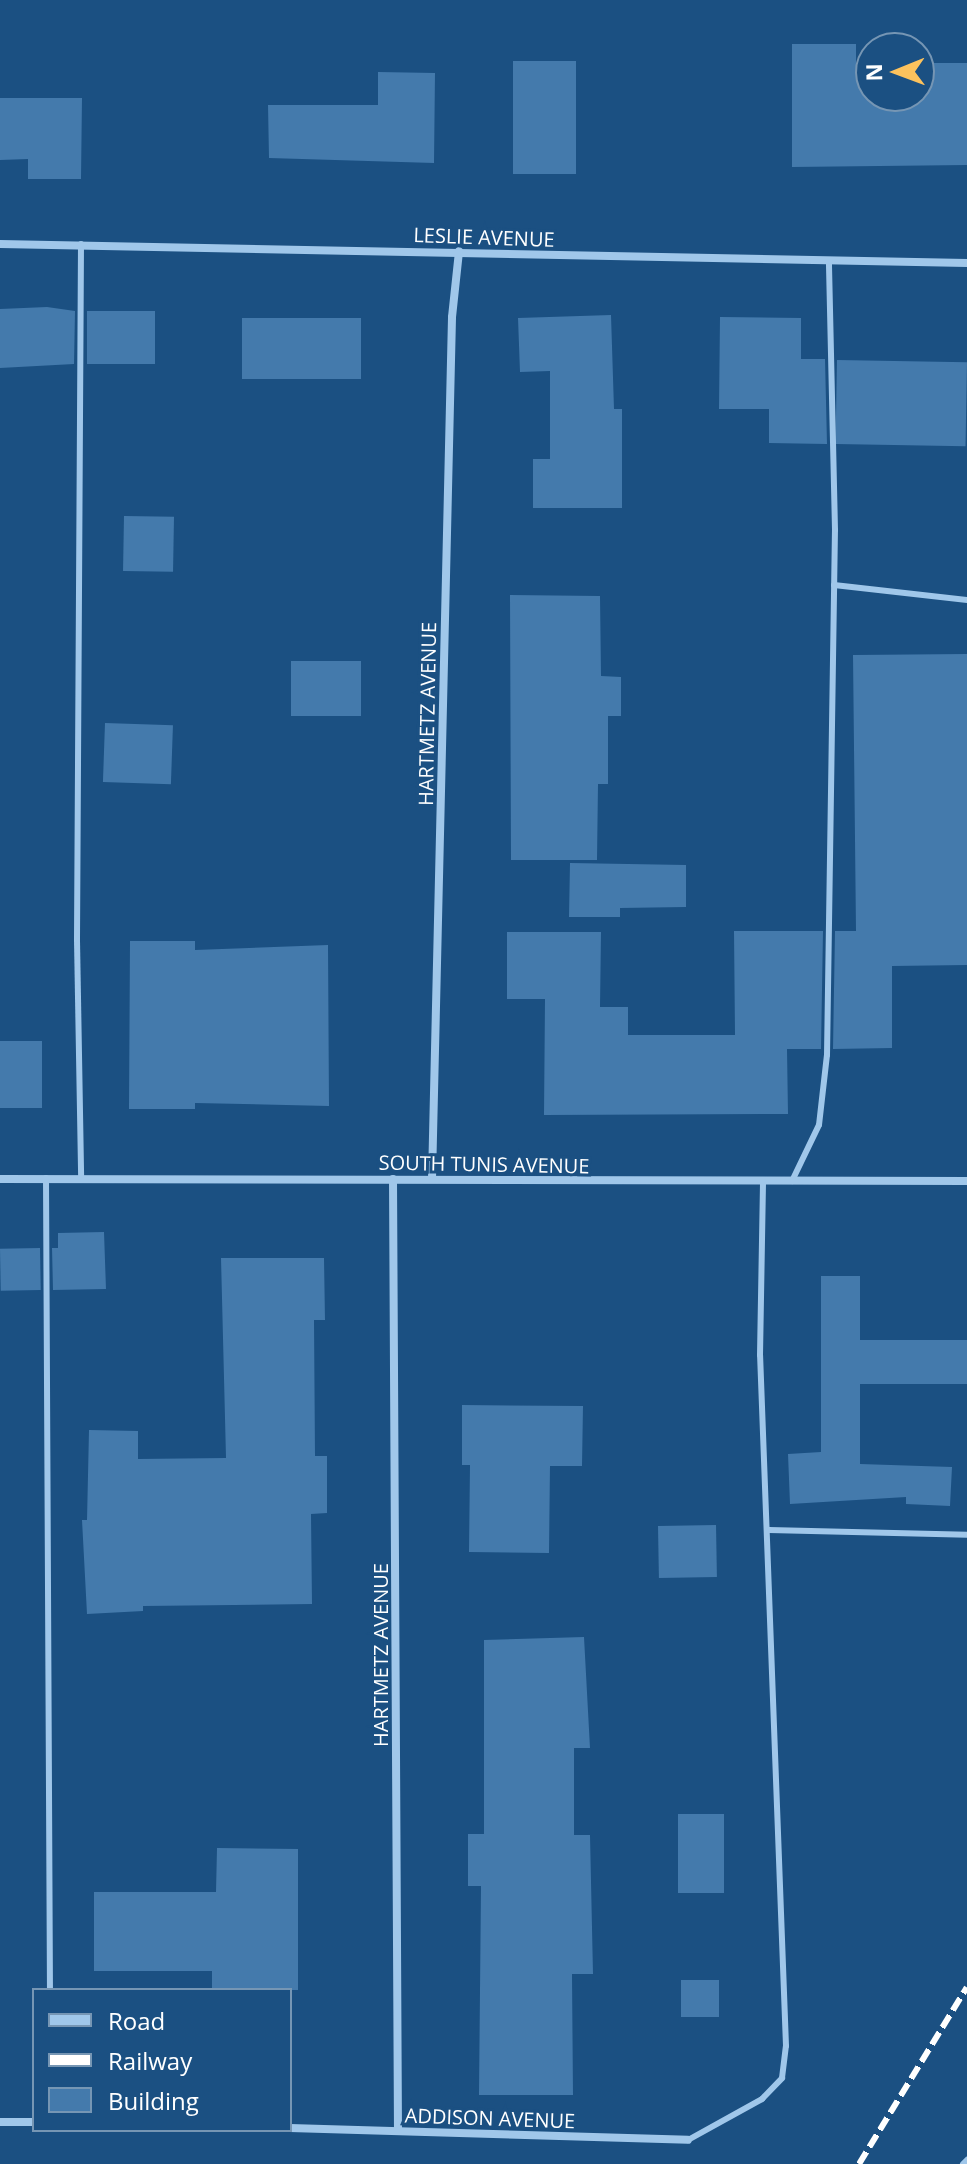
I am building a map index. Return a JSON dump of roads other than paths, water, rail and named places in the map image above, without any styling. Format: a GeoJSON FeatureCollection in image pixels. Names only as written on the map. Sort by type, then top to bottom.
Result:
{"type":"FeatureCollection","features":[{"type":"Feature","properties":{"kind":"street","name":"LESLIE AVENUE"},"geometry":{"type":"LineString","coordinates":[[0,244],[459,251],[829,264],[967,263]]}},
{"type":"Feature","properties":{"kind":"street","name":"HARTMETZ AVENUE"},"geometry":{"type":"LineString","coordinates":[[432,1179],[452,317],[459,251]]}},
{"type":"Feature","properties":{"kind":"street","name":"SOUTH TUNIS AVENUE"},"geometry":{"type":"LineString","coordinates":[[0,1179],[967,1181]]}},
{"type":"Feature","properties":{"kind":"street","name":"HARTMETZ AVENUE"},"geometry":{"type":"LineString","coordinates":[[393,1179],[398,2131]]}},
{"type":"Feature","properties":{"kind":"street"},"geometry":{"type":"LineString","coordinates":[[0,2122],[32,2122]]}},
{"type":"Feature","properties":{"kind":"street","name":"ADDISON AVENUE"},"geometry":{"type":"LineString","coordinates":[[292,2128],[688,2140]]}},
{"type":"Feature","properties":{"kind":"lane"},"geometry":{"type":"LineString","coordinates":[[81,244],[77,940],[81,1178]]}},
{"type":"Feature","properties":{"kind":"lane"},"geometry":{"type":"LineString","coordinates":[[792,1181],[819,1125],[827,1055],[834,585],[829,264]]}},
{"type":"Feature","properties":{"kind":"lane"},"geometry":{"type":"LineString","coordinates":[[834,585],[967,600]]}},
{"type":"Feature","properties":{"kind":"lane"},"geometry":{"type":"LineString","coordinates":[[46,1178],[50,1988]]}},
{"type":"Feature","properties":{"kind":"lane"},"geometry":{"type":"LineString","coordinates":[[688,2140],[762,2099],[782,2078],[784,1957],[760,1355],[763,1182]]}},
{"type":"Feature","properties":{"kind":"lane"},"geometry":{"type":"LineString","coordinates":[[769,1530],[967,1535]]}},
{"type":"Feature","properties":{"kind":"railway"},"geometry":{"type":"LineString","coordinates":[[859,2164],[967,1987]]}}]}
